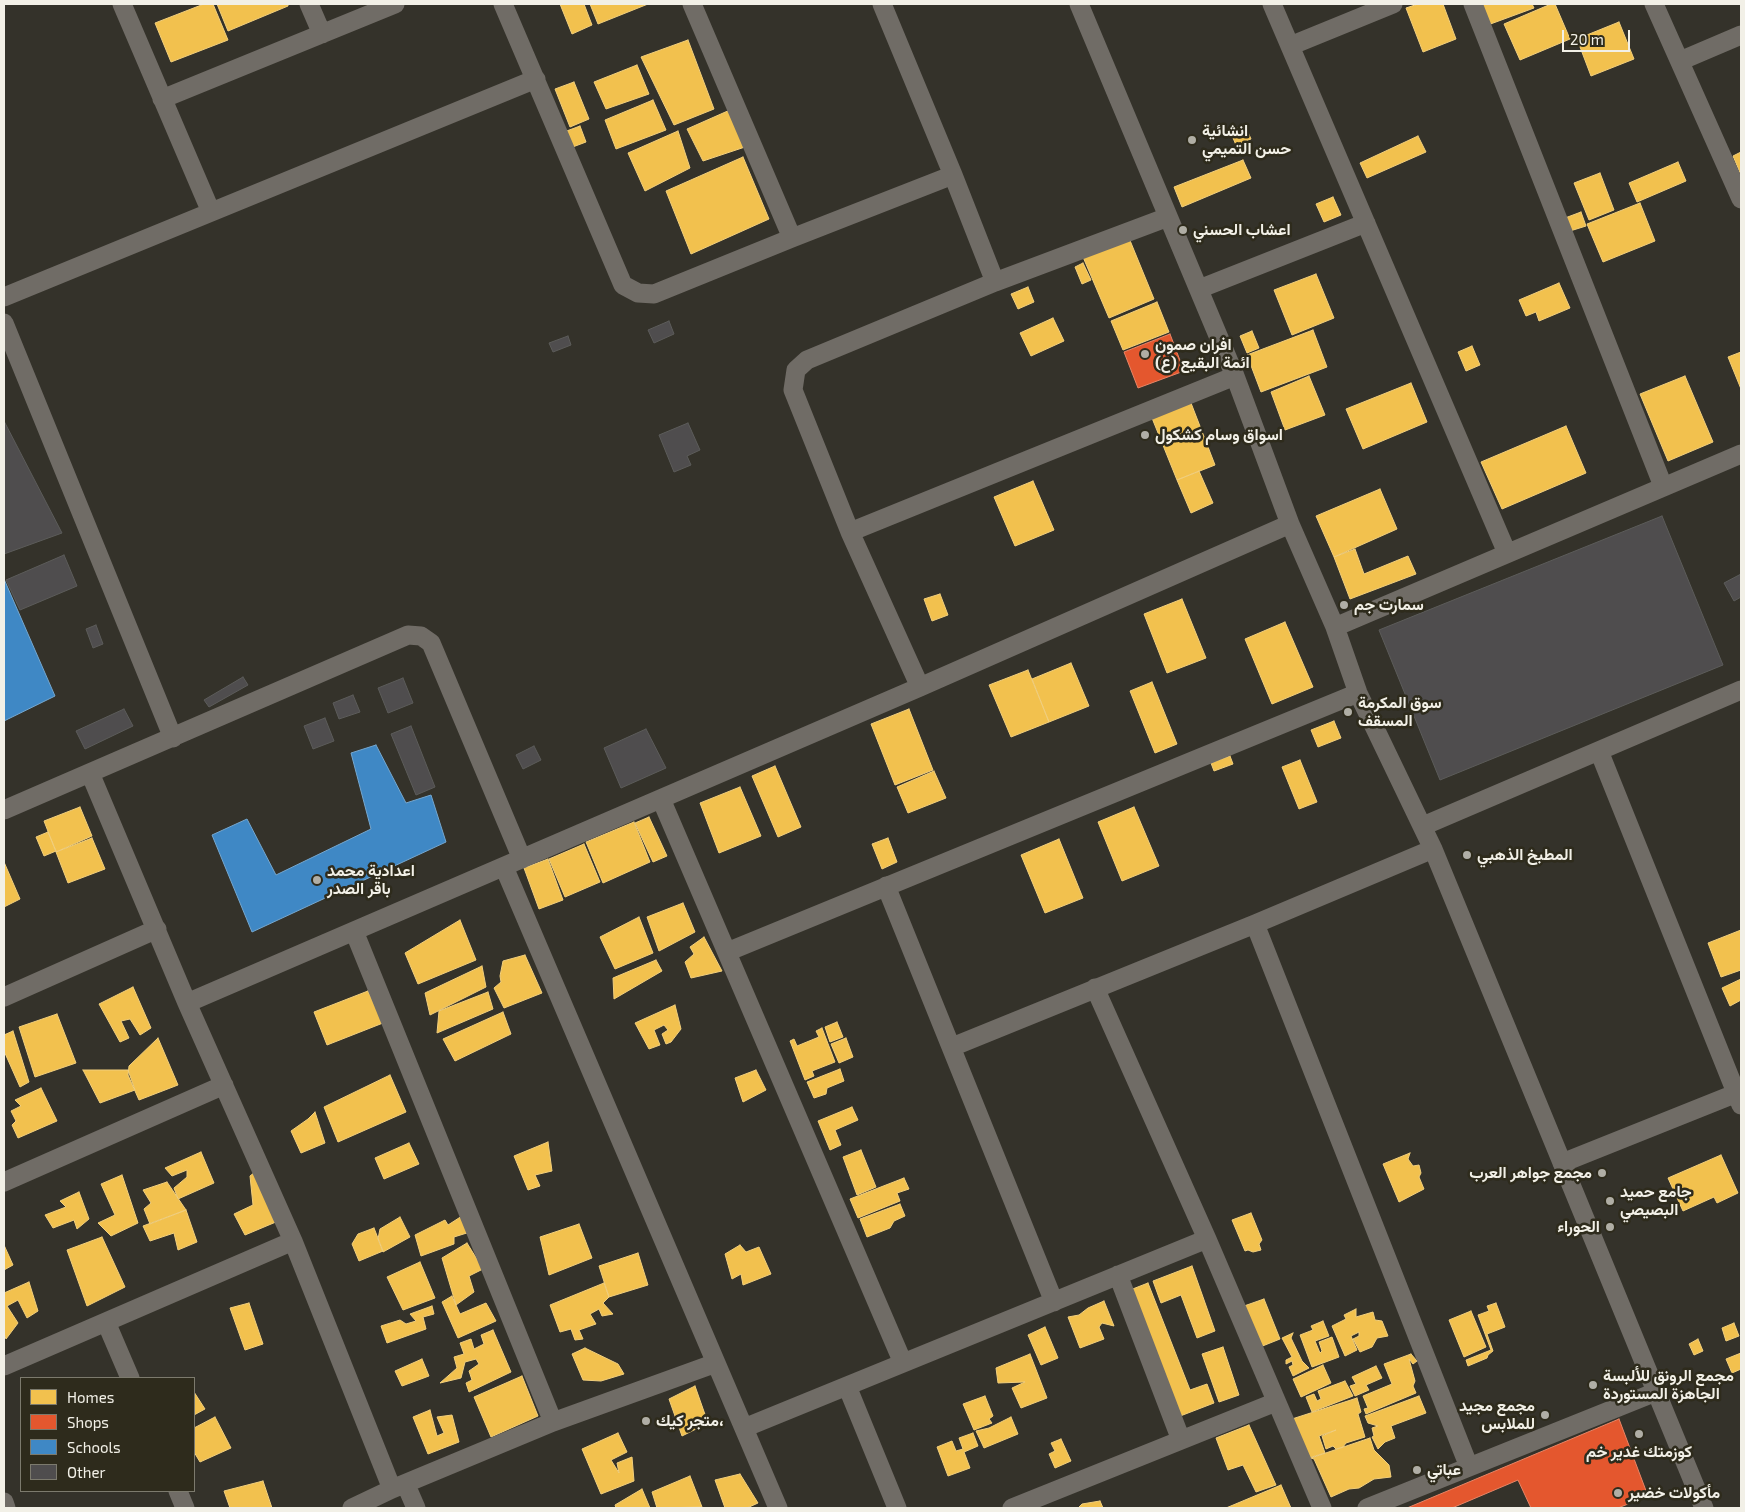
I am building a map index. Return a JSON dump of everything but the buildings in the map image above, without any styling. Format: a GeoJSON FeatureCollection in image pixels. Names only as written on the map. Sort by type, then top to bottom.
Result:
{"type":"FeatureCollection","features":[{"type":"Feature","properties":{"kind":"street"},"geometry":{"type":"LineString","coordinates":[[122,4],[211,212]]}},
{"type":"Feature","properties":{"kind":"street"},"geometry":{"type":"LineString","coordinates":[[309,4],[322,34]]}},
{"type":"Feature","properties":{"kind":"street"},"geometry":{"type":"LineString","coordinates":[[162,99],[395,4]]}},
{"type":"Feature","properties":{"kind":"street"},"geometry":{"type":"LineString","coordinates":[[503,4],[623,285],[638,293],[654,294],[954,175]]}},
{"type":"Feature","properties":{"kind":"street"},"geometry":{"type":"LineString","coordinates":[[692,4],[792,238]]}},
{"type":"Feature","properties":{"kind":"street"},"geometry":{"type":"LineString","coordinates":[[882,4],[954,175],[995,282]]}},
{"type":"Feature","properties":{"kind":"street"},"geometry":{"type":"LineString","coordinates":[[1079,4],[1235,376],[1290,524],[1335,627],[1358,693],[1433,849],[1704,1508]]}},
{"type":"Feature","properties":{"kind":"street"},"geometry":{"type":"LineString","coordinates":[[1272,4],[1507,553]]}},
{"type":"Feature","properties":{"kind":"street"},"geometry":{"type":"LineString","coordinates":[[1290,46],[1393,4]]}},
{"type":"Feature","properties":{"kind":"street"},"geometry":{"type":"LineString","coordinates":[[1473,4],[1663,486]]}},
{"type":"Feature","properties":{"kind":"street"},"geometry":{"type":"LineString","coordinates":[[1654,4],[1741,199]]}},
{"type":"Feature","properties":{"kind":"street"},"geometry":{"type":"LineString","coordinates":[[1680,61],[1741,36]]}},
{"type":"Feature","properties":{"kind":"street"},"geometry":{"type":"LineString","coordinates":[[4,297],[536,78]]}},
{"type":"Feature","properties":{"kind":"street"},"geometry":{"type":"LineString","coordinates":[[920,687],[850,532],[793,390],[796,370],[807,360],[995,282],[1168,217]]}},
{"type":"Feature","properties":{"kind":"street"},"geometry":{"type":"LineString","coordinates":[[1198,289],[1366,223]]}},
{"type":"Feature","properties":{"kind":"street"},"geometry":{"type":"LineString","coordinates":[[4,323],[173,738]]}},
{"type":"Feature","properties":{"kind":"street"},"geometry":{"type":"LineString","coordinates":[[850,532],[1235,376]]}},
{"type":"Feature","properties":{"kind":"street"},"geometry":{"type":"LineString","coordinates":[[1335,627],[1741,454]]}},
{"type":"Feature","properties":{"kind":"street"},"geometry":{"type":"LineString","coordinates":[[188,1003],[920,687],[1290,524]]}},
{"type":"Feature","properties":{"kind":"street"},"geometry":{"type":"LineString","coordinates":[[4,810],[408,635],[421,636],[431,643],[434,649],[522,859]]}},
{"type":"Feature","properties":{"kind":"street"},"geometry":{"type":"LineString","coordinates":[[1423,826],[1741,690]]}},
{"type":"Feature","properties":{"kind":"street"},"geometry":{"type":"LineString","coordinates":[[727,952],[1358,693]]}},
{"type":"Feature","properties":{"kind":"street"},"geometry":{"type":"LineString","coordinates":[[1562,1163],[1739,1099],[1599,751]]}},
{"type":"Feature","properties":{"kind":"street"},"geometry":{"type":"LineString","coordinates":[[90,773],[399,1487],[416,1508]]}},
{"type":"Feature","properties":{"kind":"street"},"geometry":{"type":"LineString","coordinates":[[661,799],[904,1363]]}},
{"type":"Feature","properties":{"kind":"street"},"geometry":{"type":"LineString","coordinates":[[952,1047],[1255,924],[1433,849]]}},
{"type":"Feature","properties":{"kind":"street"},"geometry":{"type":"LineString","coordinates":[[504,867],[778,1508]]}},
{"type":"Feature","properties":{"kind":"street"},"geometry":{"type":"LineString","coordinates":[[886,886],[1054,1302]]}},
{"type":"Feature","properties":{"kind":"street"},"geometry":{"type":"LineString","coordinates":[[1255,924],[1469,1467]]}},
{"type":"Feature","properties":{"kind":"street"},"geometry":{"type":"LineString","coordinates":[[4,997],[157,929]]}},
{"type":"Feature","properties":{"kind":"street"},"geometry":{"type":"LineString","coordinates":[[354,931],[553,1422]]}},
{"type":"Feature","properties":{"kind":"street"},"geometry":{"type":"LineString","coordinates":[[1095,988],[1207,1239],[1322,1508]]}},
{"type":"Feature","properties":{"kind":"street"},"geometry":{"type":"LineString","coordinates":[[4,1182],[224,1085]]}},
{"type":"Feature","properties":{"kind":"street"},"geometry":{"type":"LineString","coordinates":[[744,1428],[1207,1239]]}},
{"type":"Feature","properties":{"kind":"street"},"geometry":{"type":"LineString","coordinates":[[4,1366],[293,1241]]}},
{"type":"Feature","properties":{"kind":"street"},"geometry":{"type":"LineString","coordinates":[[1118,1275],[1181,1440]]}},
{"type":"Feature","properties":{"kind":"street"},"geometry":{"type":"LineString","coordinates":[[106,1322],[130,1377]]}},
{"type":"Feature","properties":{"kind":"street"},"geometry":{"type":"LineString","coordinates":[[352,1508],[553,1422],[716,1363]]}},
{"type":"Feature","properties":{"kind":"street"},"geometry":{"type":"LineString","coordinates":[[847,1386],[896,1508]]}},
{"type":"Feature","properties":{"kind":"street"},"geometry":{"type":"LineString","coordinates":[[1367,1508],[1656,1392]]}},
{"type":"Feature","properties":{"kind":"street"},"geometry":{"type":"LineString","coordinates":[[1012,1508],[1276,1402]]}},
{"type":"Feature","properties":{"kind":"street"},"geometry":{"type":"LineString","coordinates":[[178,1492],[185,1508]]}},
{"type":"Feature","properties":{"kind":"street"},"geometry":{"type":"LineString","coordinates":[[4,1502],[6,1508]]}},
{"type":"Feature","properties":{"kind":"place","name":"انشائية حسن التميمي"},"geometry":{"type":"Point","coordinates":[1192,140]}},
{"type":"Feature","properties":{"kind":"place","name":"اعشاب الحسني"},"geometry":{"type":"Point","coordinates":[1183,230]}},
{"type":"Feature","properties":{"kind":"place","name":"افران صمون ائمة البقيع (ع)"},"geometry":{"type":"Point","coordinates":[1145,354]}},
{"type":"Feature","properties":{"kind":"place","name":"اسواق وسام كشكول"},"geometry":{"type":"Point","coordinates":[1145,435]}},
{"type":"Feature","properties":{"kind":"place","name":"سمارت جم"},"geometry":{"type":"Point","coordinates":[1344,605]}},
{"type":"Feature","properties":{"kind":"place","name":"سوق المكرمة المسقف"},"geometry":{"type":"Point","coordinates":[1348,712]}},
{"type":"Feature","properties":{"kind":"place","name":"المطبخ الذهبي"},"geometry":{"type":"Point","coordinates":[1467,855]}},
{"type":"Feature","properties":{"kind":"place","name":"اعدادية محمد باقر الصدر"},"geometry":{"type":"Point","coordinates":[317,880]}},
{"type":"Feature","properties":{"kind":"place","name":"مجمع جواهر العرب"},"geometry":{"type":"Point","coordinates":[1602,1173]}},
{"type":"Feature","properties":{"kind":"place","name":"جامع حميد البصيصي"},"geometry":{"type":"Point","coordinates":[1610,1201]}},
{"type":"Feature","properties":{"kind":"place","name":"الحوراء"},"geometry":{"type":"Point","coordinates":[1610,1227]}},
{"type":"Feature","properties":{"kind":"place","name":"مجمع الرونق للألبسة الجاهزة المستوردة"},"geometry":{"type":"Point","coordinates":[1593,1385]}},
{"type":"Feature","properties":{"kind":"place","name":"مجمع مجيد للملابس"},"geometry":{"type":"Point","coordinates":[1545,1415]}},
{"type":"Feature","properties":{"kind":"place","name":"متجر كيك،"},"geometry":{"type":"Point","coordinates":[646,1421]}},
{"type":"Feature","properties":{"kind":"place","name":"كوزمتك غدير خم"},"geometry":{"type":"Point","coordinates":[1639,1434]}},
{"type":"Feature","properties":{"kind":"place","name":"عباتي"},"geometry":{"type":"Point","coordinates":[1417,1470]}},
{"type":"Feature","properties":{"kind":"place","name":"مأكولات خضير"},"geometry":{"type":"Point","coordinates":[1618,1493]}}]}
